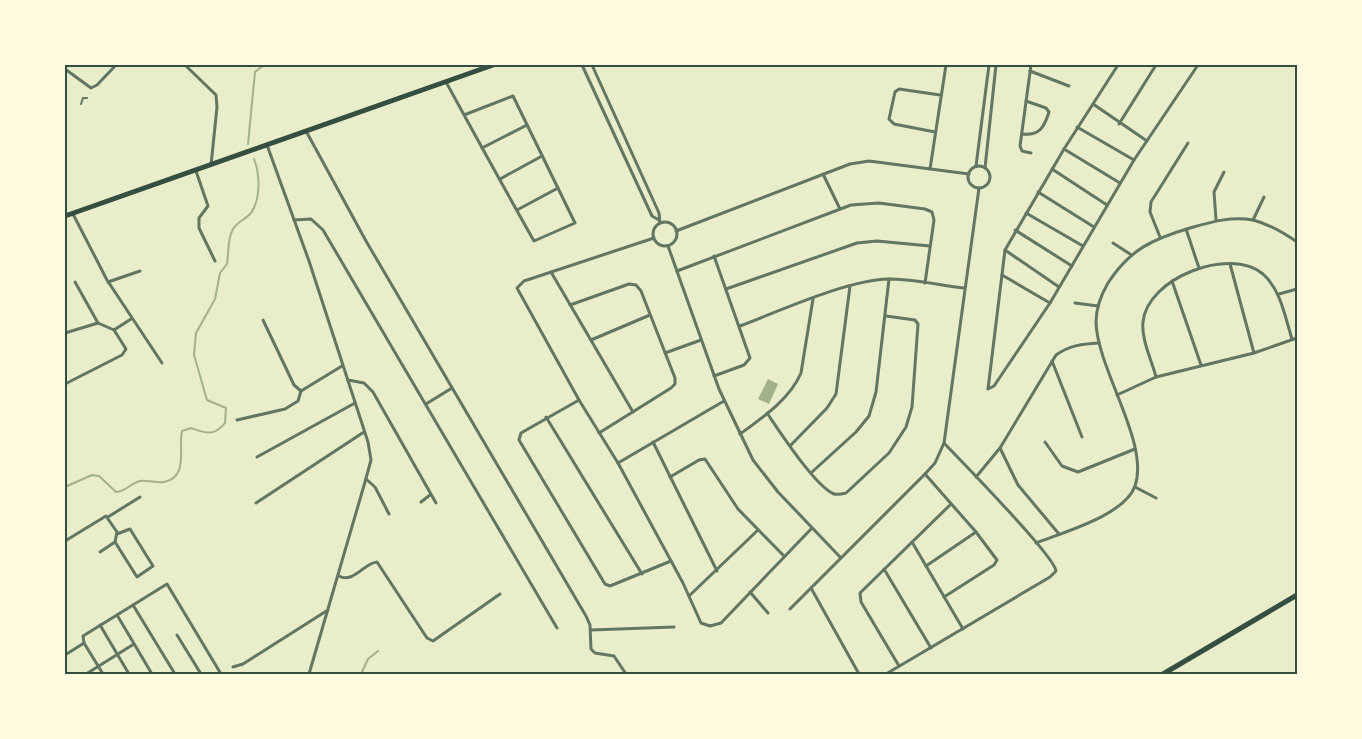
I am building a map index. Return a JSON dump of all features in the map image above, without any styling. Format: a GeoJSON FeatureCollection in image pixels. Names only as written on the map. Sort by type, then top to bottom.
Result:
{"type":"FeatureCollection","features":[{"type":"Feature","properties":{"kind":"main road"},"geometry":{"type":"LineString","coordinates":[[65,216],[493,65]]}},
{"type":"Feature","properties":{"kind":"main road"},"geometry":{"type":"LineString","coordinates":[[1162,674],[1297,595]]}},
{"type":"Feature","properties":{"kind":"street"},"geometry":{"type":"LineString","coordinates":[[65,69],[92,88],[116,65]]}},
{"type":"Feature","properties":{"kind":"street"},"geometry":{"type":"LineString","coordinates":[[184,65],[216,95],[217,107],[211,165]]}},
{"type":"Feature","properties":{"kind":"street"},"geometry":{"type":"LineString","coordinates":[[582,65],[652,216],[660,222],[669,223],[676,231],[676,240],[668,246],[658,244],[654,238],[654,229],[660,222],[659,213],[592,65]]}},
{"type":"Feature","properties":{"kind":"street"},"geometry":{"type":"LineString","coordinates":[[930,169],[946,65]]}},
{"type":"Feature","properties":{"kind":"street"},"geometry":{"type":"LineString","coordinates":[[976,166],[985,168],[989,173],[990,180],[986,186],[979,188],[970,183],[969,174],[976,166],[989,65]]}},
{"type":"Feature","properties":{"kind":"street"},"geometry":{"type":"LineString","coordinates":[[985,168],[996,65]]}},
{"type":"Feature","properties":{"kind":"street"},"geometry":{"type":"LineString","coordinates":[[1031,65],[1021,150],[1031,153]]}},
{"type":"Feature","properties":{"kind":"street"},"geometry":{"type":"LineString","coordinates":[[1118,65],[1064,148],[1005,250],[988,386],[990,390],[1050,303],[1134,160],[1198,65]]}},
{"type":"Feature","properties":{"kind":"street"},"geometry":{"type":"LineString","coordinates":[[1119,124],[1156,65]]}},
{"type":"Feature","properties":{"kind":"street"},"geometry":{"type":"LineString","coordinates":[[1030,71],[1069,86]]}},
{"type":"Feature","properties":{"kind":"street"},"geometry":{"type":"LineString","coordinates":[[446,82],[464,115],[482,148],[534,241],[575,222],[513,96],[464,115]]}},
{"type":"Feature","properties":{"kind":"street"},"geometry":{"type":"LineString","coordinates":[[935,132],[894,124],[889,119],[895,94],[899,89],[940,95]]}},
{"type":"Feature","properties":{"kind":"street"},"geometry":{"type":"LineString","coordinates":[[1022,134],[1032,135],[1038,132],[1049,112],[1044,107],[1026,101]]}},
{"type":"Feature","properties":{"kind":"street"},"geometry":{"type":"LineString","coordinates":[[1093,104],[1119,124],[1147,141]]}},
{"type":"Feature","properties":{"kind":"street"},"geometry":{"type":"LineString","coordinates":[[608,122],[616,119]]}},
{"type":"Feature","properties":{"kind":"street"},"geometry":{"type":"LineString","coordinates":[[482,148],[527,125]]}},
{"type":"Feature","properties":{"kind":"street"},"geometry":{"type":"LineString","coordinates":[[1077,127],[1134,160]]}},
{"type":"Feature","properties":{"kind":"street"},"geometry":{"type":"LineString","coordinates":[[306,131],[366,241],[586,616],[591,630],[590,647],[592,651],[614,656],[626,674]]}},
{"type":"Feature","properties":{"kind":"street"},"geometry":{"type":"LineString","coordinates":[[1160,237],[1150,212],[1152,202],[1188,143]]}},
{"type":"Feature","properties":{"kind":"street"},"geometry":{"type":"LineString","coordinates":[[267,145],[348,380],[371,457],[330,609],[309,674]]}},
{"type":"Feature","properties":{"kind":"street"},"geometry":{"type":"LineString","coordinates":[[1064,148],[1120,183]]}},
{"type":"Feature","properties":{"kind":"street"},"geometry":{"type":"LineString","coordinates":[[500,179],[542,156]]}},
{"type":"Feature","properties":{"kind":"street"},"geometry":{"type":"LineString","coordinates":[[676,231],[850,164],[868,162],[969,174]]}},
{"type":"Feature","properties":{"kind":"street"},"geometry":{"type":"LineString","coordinates":[[1052,169],[1107,205]]}},
{"type":"Feature","properties":{"kind":"street"},"geometry":{"type":"LineString","coordinates":[[196,171],[208,206],[199,218],[199,228],[215,261]]}},
{"type":"Feature","properties":{"kind":"street"},"geometry":{"type":"LineString","coordinates":[[1216,220],[1214,192],[1224,172]]}},
{"type":"Feature","properties":{"kind":"street"},"geometry":{"type":"LineString","coordinates":[[823,174],[840,209]]}},
{"type":"Feature","properties":{"kind":"street"},"geometry":{"type":"LineString","coordinates":[[517,210],[558,188]]}},
{"type":"Feature","properties":{"kind":"street"},"geometry":{"type":"LineString","coordinates":[[790,609],[925,474],[934,463],[944,443],[979,188]]}},
{"type":"Feature","properties":{"kind":"street"},"geometry":{"type":"LineString","coordinates":[[1038,192],[1094,227]]}},
{"type":"Feature","properties":{"kind":"street"},"geometry":{"type":"LineString","coordinates":[[1253,220],[1264,197]]}},
{"type":"Feature","properties":{"kind":"street"},"geometry":{"type":"LineString","coordinates":[[677,271],[840,209],[858,204],[880,202],[929,210],[934,220],[925,283]]}},
{"type":"Feature","properties":{"kind":"street"},"geometry":{"type":"LineString","coordinates":[[73,213],[108,282],[162,363]]}},
{"type":"Feature","properties":{"kind":"street"},"geometry":{"type":"LineString","coordinates":[[1026,213],[1083,246]]}},
{"type":"Feature","properties":{"kind":"street"},"geometry":{"type":"LineString","coordinates":[[294,220],[311,219],[318,223],[557,628]]}},
{"type":"Feature","properties":{"kind":"street"},"geometry":{"type":"LineString","coordinates":[[1036,543],[1114,510],[1130,496],[1135,487],[1138,473],[1136,449],[1099,343],[1096,323],[1098,306],[1110,280],[1130,254],[1160,237],[1216,220],[1253,220],[1276,229],[1297,242]]}},
{"type":"Feature","properties":{"kind":"street"},"geometry":{"type":"LineString","coordinates":[[1186,229],[1199,268]]}},
{"type":"Feature","properties":{"kind":"street"},"geometry":{"type":"LineString","coordinates":[[1015,230],[1072,266]]}},
{"type":"Feature","properties":{"kind":"street"},"geometry":{"type":"LineString","coordinates":[[654,238],[551,272],[518,285],[518,292],[579,400],[618,463],[671,560],[702,623],[710,626],[721,623],[812,528]]}},
{"type":"Feature","properties":{"kind":"street"},"geometry":{"type":"LineString","coordinates":[[726,289],[857,244],[877,241],[930,246]]}},
{"type":"Feature","properties":{"kind":"street"},"geometry":{"type":"LineString","coordinates":[[1114,243],[1130,254]]}},
{"type":"Feature","properties":{"kind":"street"},"geometry":{"type":"LineString","coordinates":[[668,246],[714,376],[753,460],[771,483],[841,558]]}},
{"type":"Feature","properties":{"kind":"street"},"geometry":{"type":"LineString","coordinates":[[1005,250],[1059,287]]}},
{"type":"Feature","properties":{"kind":"street"},"geometry":{"type":"LineString","coordinates":[[714,256],[750,354],[750,361],[744,365],[714,376]]}},
{"type":"Feature","properties":{"kind":"street"},"geometry":{"type":"LineString","coordinates":[[1230,264],[1254,353]]}},
{"type":"Feature","properties":{"kind":"street"},"geometry":{"type":"LineString","coordinates":[[1156,377],[1143,323],[1146,307],[1155,295],[1180,275],[1199,268],[1242,264],[1253,267],[1264,275],[1278,294],[1292,340]]}},
{"type":"Feature","properties":{"kind":"street"},"geometry":{"type":"LineString","coordinates":[[108,282],[140,271]]}},
{"type":"Feature","properties":{"kind":"street"},"geometry":{"type":"LineString","coordinates":[[551,272],[633,412]]}},
{"type":"Feature","properties":{"kind":"street"},"geometry":{"type":"LineString","coordinates":[[1002,275],[1050,303]]}},
{"type":"Feature","properties":{"kind":"street"},"geometry":{"type":"LineString","coordinates":[[740,326],[850,286],[889,279],[964,288]]}},
{"type":"Feature","properties":{"kind":"street"},"geometry":{"type":"LineString","coordinates":[[811,473],[856,432],[869,416],[876,392],[879,349],[886,316],[889,279]]}},
{"type":"Feature","properties":{"kind":"street"},"geometry":{"type":"LineString","coordinates":[[1172,281],[1201,365]]}},
{"type":"Feature","properties":{"kind":"street"},"geometry":{"type":"LineString","coordinates":[[65,384],[124,353],[125,346],[114,330],[98,323],[75,282]]}},
{"type":"Feature","properties":{"kind":"street"},"geometry":{"type":"LineString","coordinates":[[570,305],[632,284],[640,291],[665,353],[675,384],[599,433]]}},
{"type":"Feature","properties":{"kind":"street"},"geometry":{"type":"LineString","coordinates":[[790,446],[827,408],[836,394],[850,286]]}},
{"type":"Feature","properties":{"kind":"street"},"geometry":{"type":"LineString","coordinates":[[1278,294],[1297,289]]}},
{"type":"Feature","properties":{"kind":"street"},"geometry":{"type":"LineString","coordinates":[[740,434],[767,413],[793,388],[801,373],[812,299]]}},
{"type":"Feature","properties":{"kind":"street"},"geometry":{"type":"LineString","coordinates":[[1075,303],[1098,306]]}},
{"type":"Feature","properties":{"kind":"street"},"geometry":{"type":"LineString","coordinates":[[591,340],[650,315]]}},
{"type":"Feature","properties":{"kind":"street"},"geometry":{"type":"LineString","coordinates":[[767,413],[811,473],[833,493],[843,494],[889,453],[910,418],[919,326],[915,320],[886,316]]}},
{"type":"Feature","properties":{"kind":"street"},"geometry":{"type":"LineString","coordinates":[[114,330],[131,319]]}},
{"type":"Feature","properties":{"kind":"street"},"geometry":{"type":"LineString","coordinates":[[263,320],[294,385],[301,391]]}},
{"type":"Feature","properties":{"kind":"street"},"geometry":{"type":"LineString","coordinates":[[65,333],[98,323]]}},
{"type":"Feature","properties":{"kind":"street"},"geometry":{"type":"LineString","coordinates":[[1117,395],[1156,377],[1254,353],[1297,338]]}},
{"type":"Feature","properties":{"kind":"street"},"geometry":{"type":"LineString","coordinates":[[665,353],[701,340]]}},
{"type":"Feature","properties":{"kind":"street"},"geometry":{"type":"LineString","coordinates":[[976,477],[1000,448],[1052,361],[1068,348],[1081,344],[1099,343]]}},
{"type":"Feature","properties":{"kind":"street"},"geometry":{"type":"LineString","coordinates":[[1052,361],[1082,437]]}},
{"type":"Feature","properties":{"kind":"street"},"geometry":{"type":"LineString","coordinates":[[238,420],[285,409],[298,400],[301,391],[342,366]]}},
{"type":"Feature","properties":{"kind":"street"},"geometry":{"type":"LineString","coordinates":[[348,380],[364,383],[373,392],[436,503]]}},
{"type":"Feature","properties":{"kind":"street"},"geometry":{"type":"LineString","coordinates":[[426,404],[452,388]]}},
{"type":"Feature","properties":{"kind":"street"},"geometry":{"type":"LineString","coordinates":[[579,400],[546,417],[521,433],[519,440],[603,581],[610,586],[642,574],[671,560]]}},
{"type":"Feature","properties":{"kind":"street"},"geometry":{"type":"LineString","coordinates":[[618,463],[724,401]]}},
{"type":"Feature","properties":{"kind":"street"},"geometry":{"type":"LineString","coordinates":[[257,457],[355,403]]}},
{"type":"Feature","properties":{"kind":"street"},"geometry":{"type":"LineString","coordinates":[[546,417],[642,574]]}},
{"type":"Feature","properties":{"kind":"street"},"geometry":{"type":"LineString","coordinates":[[256,503],[364,432]]}},
{"type":"Feature","properties":{"kind":"street"},"geometry":{"type":"LineString","coordinates":[[653,442],[717,571]]}},
{"type":"Feature","properties":{"kind":"street"},"geometry":{"type":"LineString","coordinates":[[1045,442],[1062,466],[1071,471],[1078,472],[1136,449]]}},
{"type":"Feature","properties":{"kind":"street"},"geometry":{"type":"LineString","coordinates":[[886,674],[1054,573],[1055,565],[944,443]]}},
{"type":"Feature","properties":{"kind":"street"},"geometry":{"type":"LineString","coordinates":[[1000,448],[1018,485],[1059,534]]}},
{"type":"Feature","properties":{"kind":"street"},"geometry":{"type":"LineString","coordinates":[[670,476],[699,460],[705,460],[738,509],[784,556]]}},
{"type":"Feature","properties":{"kind":"street"},"geometry":{"type":"LineString","coordinates":[[925,474],[996,556],[997,562],[944,597]]}},
{"type":"Feature","properties":{"kind":"street"},"geometry":{"type":"LineString","coordinates":[[366,478],[375,487],[389,514]]}},
{"type":"Feature","properties":{"kind":"street"},"geometry":{"type":"LineString","coordinates":[[1135,487],[1156,498]]}},
{"type":"Feature","properties":{"kind":"street"},"geometry":{"type":"LineString","coordinates":[[421,502],[430,495]]}},
{"type":"Feature","properties":{"kind":"street"},"geometry":{"type":"LineString","coordinates":[[65,541],[140,497]]}},
{"type":"Feature","properties":{"kind":"street"},"geometry":{"type":"LineString","coordinates":[[899,666],[859,597],[864,587],[951,504]]}},
{"type":"Feature","properties":{"kind":"street"},"geometry":{"type":"LineString","coordinates":[[100,552],[115,542],[117,534],[108,517]]}},
{"type":"Feature","properties":{"kind":"street"},"geometry":{"type":"LineString","coordinates":[[115,542],[137,577],[153,566],[130,529],[117,534]]}},
{"type":"Feature","properties":{"kind":"street"},"geometry":{"type":"LineString","coordinates":[[689,596],[758,530]]}},
{"type":"Feature","properties":{"kind":"street"},"geometry":{"type":"LineString","coordinates":[[926,566],[976,532]]}},
{"type":"Feature","properties":{"kind":"street"},"geometry":{"type":"LineString","coordinates":[[912,542],[963,629]]}},
{"type":"Feature","properties":{"kind":"street"},"geometry":{"type":"LineString","coordinates":[[339,576],[347,578],[374,562],[380,563],[427,638],[433,641],[500,594]]}},
{"type":"Feature","properties":{"kind":"street"},"geometry":{"type":"LineString","coordinates":[[884,568],[931,648]]}},
{"type":"Feature","properties":{"kind":"street"},"geometry":{"type":"LineString","coordinates":[[103,674],[84,643],[83,636],[167,584],[221,674]]}},
{"type":"Feature","properties":{"kind":"street"},"geometry":{"type":"LineString","coordinates":[[811,588],[859,674]]}},
{"type":"Feature","properties":{"kind":"street"},"geometry":{"type":"LineString","coordinates":[[750,592],[768,613]]}},
{"type":"Feature","properties":{"kind":"street"},"geometry":{"type":"LineString","coordinates":[[133,605],[175,674]]}},
{"type":"Feature","properties":{"kind":"street"},"geometry":{"type":"LineString","coordinates":[[233,667],[243,664],[330,609]]}},
{"type":"Feature","properties":{"kind":"street"},"geometry":{"type":"LineString","coordinates":[[117,615],[152,674]]}},
{"type":"Feature","properties":{"kind":"street"},"geometry":{"type":"LineString","coordinates":[[100,626],[129,674]]}},
{"type":"Feature","properties":{"kind":"street"},"geometry":{"type":"LineString","coordinates":[[591,630],[674,627]]}},
{"type":"Feature","properties":{"kind":"street"},"geometry":{"type":"LineString","coordinates":[[177,635],[201,674]]}},
{"type":"Feature","properties":{"kind":"street"},"geometry":{"type":"LineString","coordinates":[[65,655],[84,643]]}},
{"type":"Feature","properties":{"kind":"street"},"geometry":{"type":"LineString","coordinates":[[86,674],[134,644]]}},
{"type":"Feature","properties":{"kind":"lane"},"geometry":{"type":"LineString","coordinates":[[81,104],[83,98],[87,98]]}},
{"type":"Feature","properties":{"kind":"shaded area"},"geometry":{"type":"Polygon","coordinates":[[[768,379],[778,384],[769,404],[758,399],[768,379]]]}},
{"type":"Feature","properties":{"kind":"waterway"},"geometry":{"type":"LineString","coordinates":[[248,144],[255,72],[264,65]]}},
{"type":"Feature","properties":{"kind":"waterway"},"geometry":{"type":"LineString","coordinates":[[65,487],[92,475],[99,476],[116,492],[122,491],[140,481],[164,482],[172,479],[180,468],[182,431],[191,428],[209,433],[217,430],[225,423],[226,408],[207,400],[194,355],[196,333],[215,299],[220,273],[227,264],[231,233],[237,224],[251,213],[257,200],[258,179],[254,159]]}},
{"type":"Feature","properties":{"kind":"waterway"},"geometry":{"type":"LineString","coordinates":[[361,674],[368,659],[378,651]]}}]}
